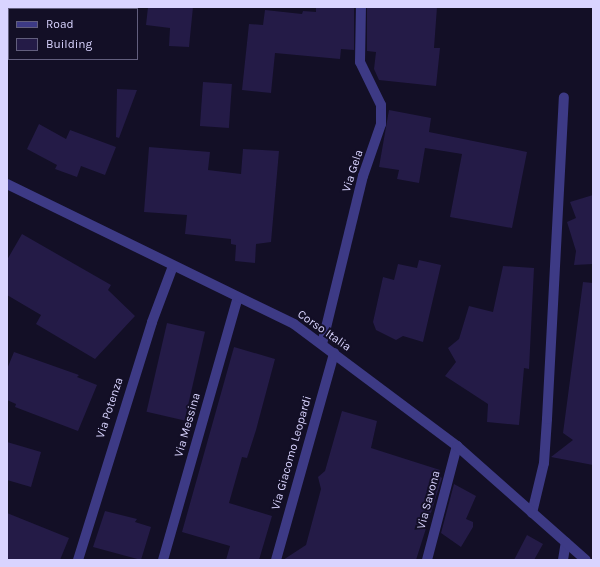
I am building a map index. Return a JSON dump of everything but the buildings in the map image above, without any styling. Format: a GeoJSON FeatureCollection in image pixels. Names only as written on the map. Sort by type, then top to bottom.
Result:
{"type":"FeatureCollection","features":[{"type":"Feature","properties":{"kind":"street","name":"Via Gela"},"geometry":{"type":"LineString","coordinates":[[322,344],[363,176],[381,124],[381,105],[360,62],[361,7]]}},
{"type":"Feature","properties":{"kind":"street"},"geometry":{"type":"LineString","coordinates":[[532,513],[546,441],[564,97]]}},
{"type":"Feature","properties":{"kind":"street","name":"Corso Italia"},"geometry":{"type":"LineString","coordinates":[[7,184],[294,324],[457,446],[586,560]]}},
{"type":"Feature","properties":{"kind":"street","name":"Via Potenza"},"geometry":{"type":"LineString","coordinates":[[78,560],[152,322],[173,266]]}},
{"type":"Feature","properties":{"kind":"street","name":"Via Messina"},"geometry":{"type":"LineString","coordinates":[[163,560],[238,297]]}},
{"type":"Feature","properties":{"kind":"street","name":"Via Giacomo Leopardi"},"geometry":{"type":"LineString","coordinates":[[276,560],[334,353]]}},
{"type":"Feature","properties":{"kind":"street","name":"Via Savona"},"geometry":{"type":"LineString","coordinates":[[427,560],[457,446]]}},
{"type":"Feature","properties":{"kind":"street"},"geometry":{"type":"LineString","coordinates":[[563,560],[566,542]]}}]}
